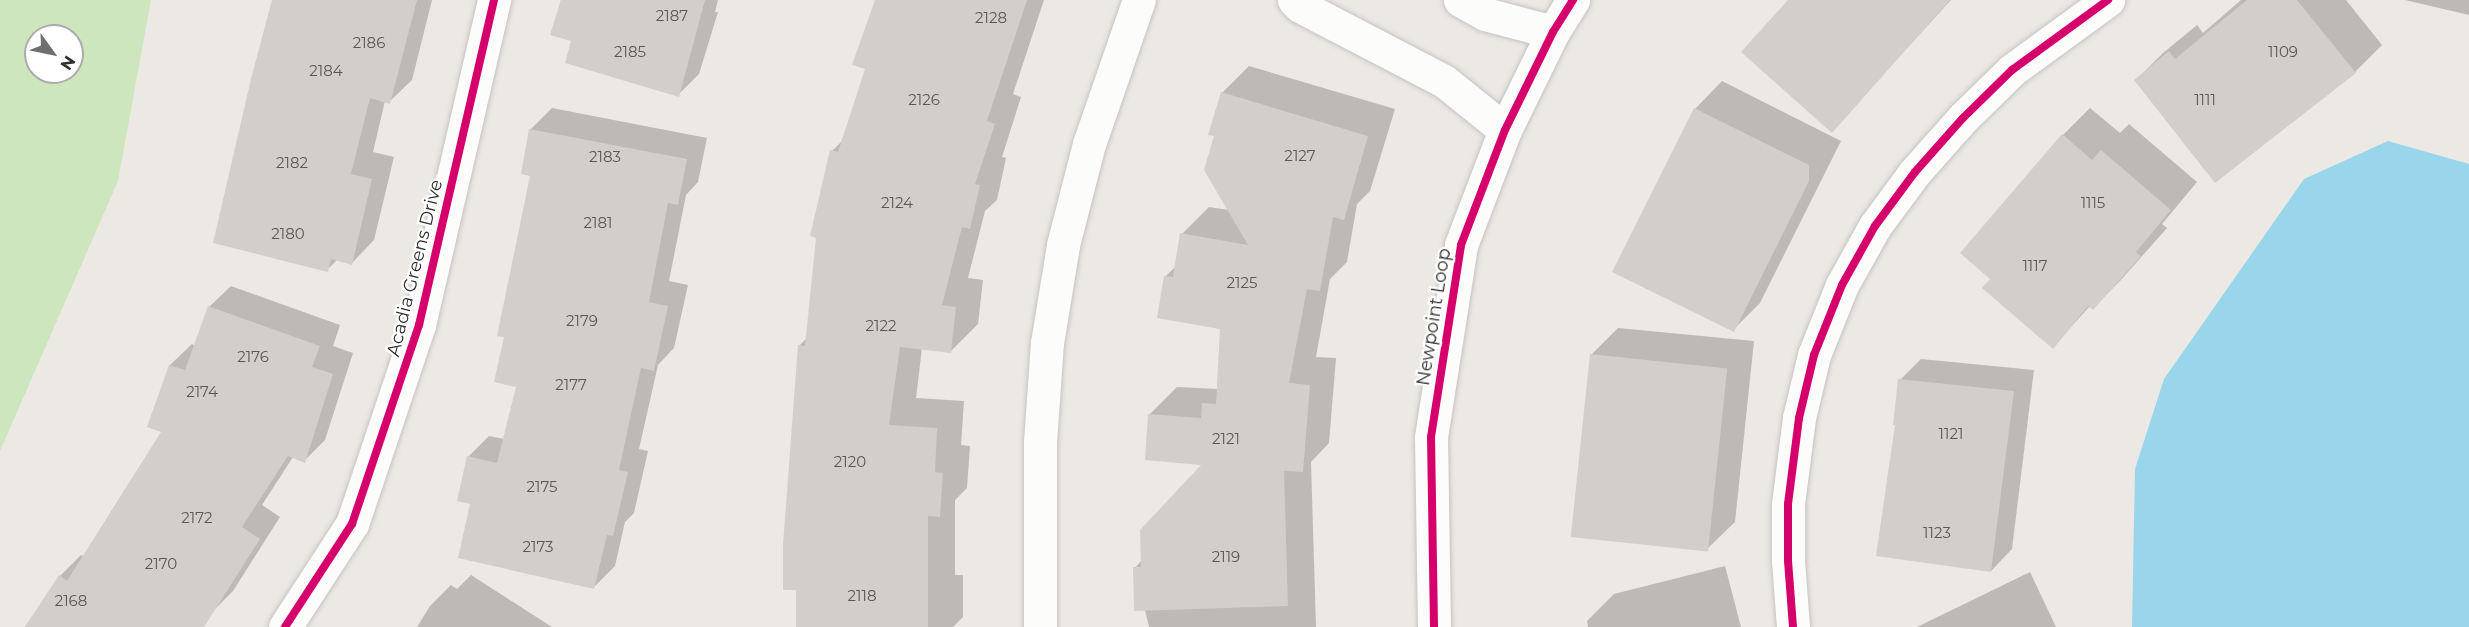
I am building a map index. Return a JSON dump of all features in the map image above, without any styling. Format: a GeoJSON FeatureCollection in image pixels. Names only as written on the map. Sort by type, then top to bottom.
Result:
{"type":"FeatureCollection","features":[{"type":"Feature","properties":{"kind":"street","name":"Acadia Greens Drive"},"geometry":{"type":"LineString","coordinates":[[285,627],[352,524],[419,325],[494,0]]}},
{"type":"Feature","properties":{"kind":"street"},"geometry":{"type":"LineString","coordinates":[[1040,627],[1040,442],[1047,343],[1063,245],[1089,144],[1138,0]]}},
{"type":"Feature","properties":{"kind":"street"},"geometry":{"type":"LineString","coordinates":[[1294,0],[1300,6],[1444,81],[1505,130]]}},
{"type":"Feature","properties":{"kind":"street"},"geometry":{"type":"LineString","coordinates":[[1460,0],[1485,14],[1552,32]]}},
{"type":"Feature","properties":{"kind":"street","name":"Newpoint Loop"},"geometry":{"type":"LineString","coordinates":[[1434,627],[1431,436],[1461,245],[1505,130],[1552,32],[1573,0]]}},
{"type":"Feature","properties":{"kind":"street"},"geometry":{"type":"LineString","coordinates":[[1793,627],[1788,561],[1788,504],[1799,418],[1814,355],[1842,285],[1875,226],[1914,172],[1963,118],[2012,70],[2108,0]]}},
{"type":"Feature","properties":{"kind":"green space"},"geometry":{"type":"Polygon","coordinates":[[[0,0],[151,0],[118,181],[0,451],[0,0]]]}},
{"type":"Feature","properties":{"kind":"water"},"geometry":{"type":"Polygon","coordinates":[[[2388,141],[2469,164],[2469,627],[2132,627],[2135,469],[2164,379],[2304,179],[2388,141]]]}},
{"type":"Feature","properties":{"kind":"building"},"geometry":{"type":"Polygon","coordinates":[[[272,0],[417,0],[390,104],[370,98],[351,174],[372,179],[352,265],[331,259],[328,272],[213,243],[272,0]]]}},
{"type":"Feature","properties":{"kind":"building"},"geometry":{"type":"Polygon","coordinates":[[[561,0],[705,0],[679,97],[565,63],[571,41],[550,35],[561,0]]]}},
{"type":"Feature","properties":{"kind":"building"},"geometry":{"type":"Polygon","coordinates":[[[875,0],[1027,0],[987,121],[995,124],[975,184],[980,185],[970,229],[962,227],[942,305],[956,307],[951,353],[900,347],[889,425],[937,428],[935,472],[943,473],[940,517],[928,516],[928,627],[796,627],[796,590],[783,590],[783,545],[798,345],[805,346],[816,238],[810,236],[830,150],[838,152],[865,69],[852,65],[875,0]]]}},
{"type":"Feature","properties":{"kind":"building"},"geometry":{"type":"Polygon","coordinates":[[[1788,0],[1950,0],[1832,133],[1741,52],[1788,0]]]}},
{"type":"Feature","properties":{"kind":"building"},"geometry":{"type":"Polygon","coordinates":[[[2247,0],[2297,0],[2356,73],[2215,183],[2134,80],[2169,51],[2175,59],[2247,0]]]}},
{"type":"Feature","properties":{"kind":"building"},"geometry":{"type":"Polygon","coordinates":[[[1221,92],[1368,136],[1344,220],[1333,217],[1320,291],[1307,289],[1289,383],[1310,385],[1303,472],[1284,471],[1288,606],[1134,611],[1133,567],[1141,567],[1140,530],[1201,465],[1145,460],[1148,414],[1201,418],[1202,403],[1216,404],[1220,329],[1157,318],[1164,276],[1173,277],[1180,233],[1248,245],[1204,170],[1214,136],[1208,135],[1221,92]]]}},
{"type":"Feature","properties":{"kind":"building"},"geometry":{"type":"Polygon","coordinates":[[[1694,108],[1809,165],[1809,181],[1734,332],[1612,272],[1694,108]]]}},
{"type":"Feature","properties":{"kind":"building"},"geometry":{"type":"Polygon","coordinates":[[[529,129],[687,159],[678,205],[668,203],[649,302],[668,306],[654,371],[641,368],[619,470],[628,472],[613,536],[607,535],[594,589],[458,558],[470,504],[457,501],[467,456],[497,463],[516,387],[494,382],[504,337],[497,336],[530,176],[521,174],[529,129]]]}},
{"type":"Feature","properties":{"kind":"building"},"geometry":{"type":"Polygon","coordinates":[[[2062,134],[2092,160],[2101,150],[2171,210],[2136,252],[2141,256],[2093,310],[2088,306],[2053,349],[1982,288],[1990,279],[1960,253],[2062,134]]]}},
{"type":"Feature","properties":{"kind":"building"},"geometry":{"type":"Polygon","coordinates":[[[208,306],[320,346],[312,367],[333,374],[305,463],[288,456],[242,527],[260,539],[204,627],[25,627],[59,575],[67,581],[161,432],[147,427],[169,365],[185,370],[208,306]]]}},
{"type":"Feature","properties":{"kind":"building"},"geometry":{"type":"Polygon","coordinates":[[[1590,354],[1727,368],[1708,551],[1571,537],[1590,354]]]}},
{"type":"Feature","properties":{"kind":"building"},"geometry":{"type":"Polygon","coordinates":[[[1898,379],[2014,391],[1991,572],[1876,556],[1895,425],[1893,425],[1898,379]]]}},
{"type":"Feature","properties":{"kind":"cycle path"},"geometry":{"type":"LineString","coordinates":[[285,627],[352,524],[419,325],[494,0]]}},
{"type":"Feature","properties":{"kind":"cycle path"},"geometry":{"type":"LineString","coordinates":[[1434,627],[1431,437],[1461,245],[1505,130],[1553,32],[1573,0]]}},
{"type":"Feature","properties":{"kind":"cycle path"},"geometry":{"type":"LineString","coordinates":[[1793,627],[1788,561],[1788,504],[1799,418],[1814,355],[1842,285],[1875,226],[1915,172],[1963,118],[2012,70],[2108,0]]}}]}
